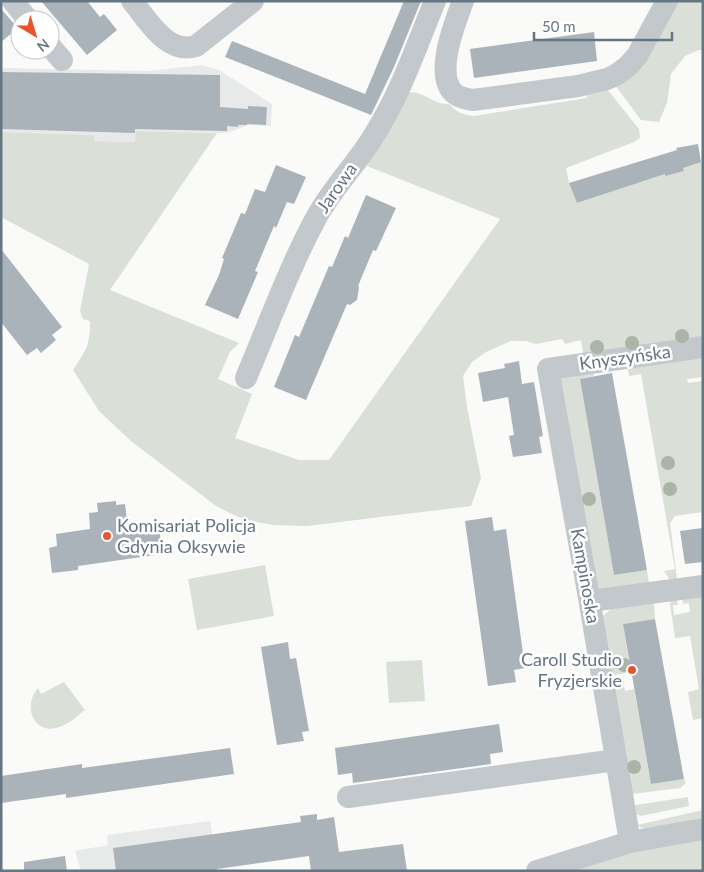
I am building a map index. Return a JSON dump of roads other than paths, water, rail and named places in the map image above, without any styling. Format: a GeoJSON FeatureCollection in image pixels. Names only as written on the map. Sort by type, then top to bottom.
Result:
{"type":"FeatureCollection","features":[{"type":"Feature","properties":{"kind":"street"},"geometry":{"type":"LineString","coordinates":[[132,1],[170,43],[179,48],[187,49],[196,46],[254,1]]}},
{"type":"Feature","properties":{"kind":"street","name":"Jarowa"},"geometry":{"type":"LineString","coordinates":[[246,378],[316,218],[382,122],[402,81],[434,1]]}},
{"type":"Feature","properties":{"kind":"street"},"geometry":{"type":"LineString","coordinates":[[463,1],[452,35],[445,73],[446,80],[454,93],[473,100],[578,86],[616,75],[627,67],[636,56],[667,1]]}},
{"type":"Feature","properties":{"kind":"street","name":"Knyszyńska"},"geometry":{"type":"LineString","coordinates":[[548,369],[703,347]]}},
{"type":"Feature","properties":{"kind":"street","name":"Kampinoska"},"geometry":{"type":"LineString","coordinates":[[548,369],[590,601],[630,842]]}},
{"type":"Feature","properties":{"kind":"street"},"geometry":{"type":"LineString","coordinates":[[590,601],[703,586]]}},
{"type":"Feature","properties":{"kind":"street"},"geometry":{"type":"LineString","coordinates":[[348,797],[616,760]]}},
{"type":"Feature","properties":{"kind":"street"},"geometry":{"type":"LineString","coordinates":[[537,871],[630,842],[703,829]]}},
{"type":"Feature","properties":{"kind":"place","name":"Komisariat Policja Gdynia Oksywie"},"geometry":{"type":"Point","coordinates":[107,536]}},
{"type":"Feature","properties":{"kind":"place","name":"Caroll Studio Fryzjerskie"},"geometry":{"type":"Point","coordinates":[632,670]}}]}
